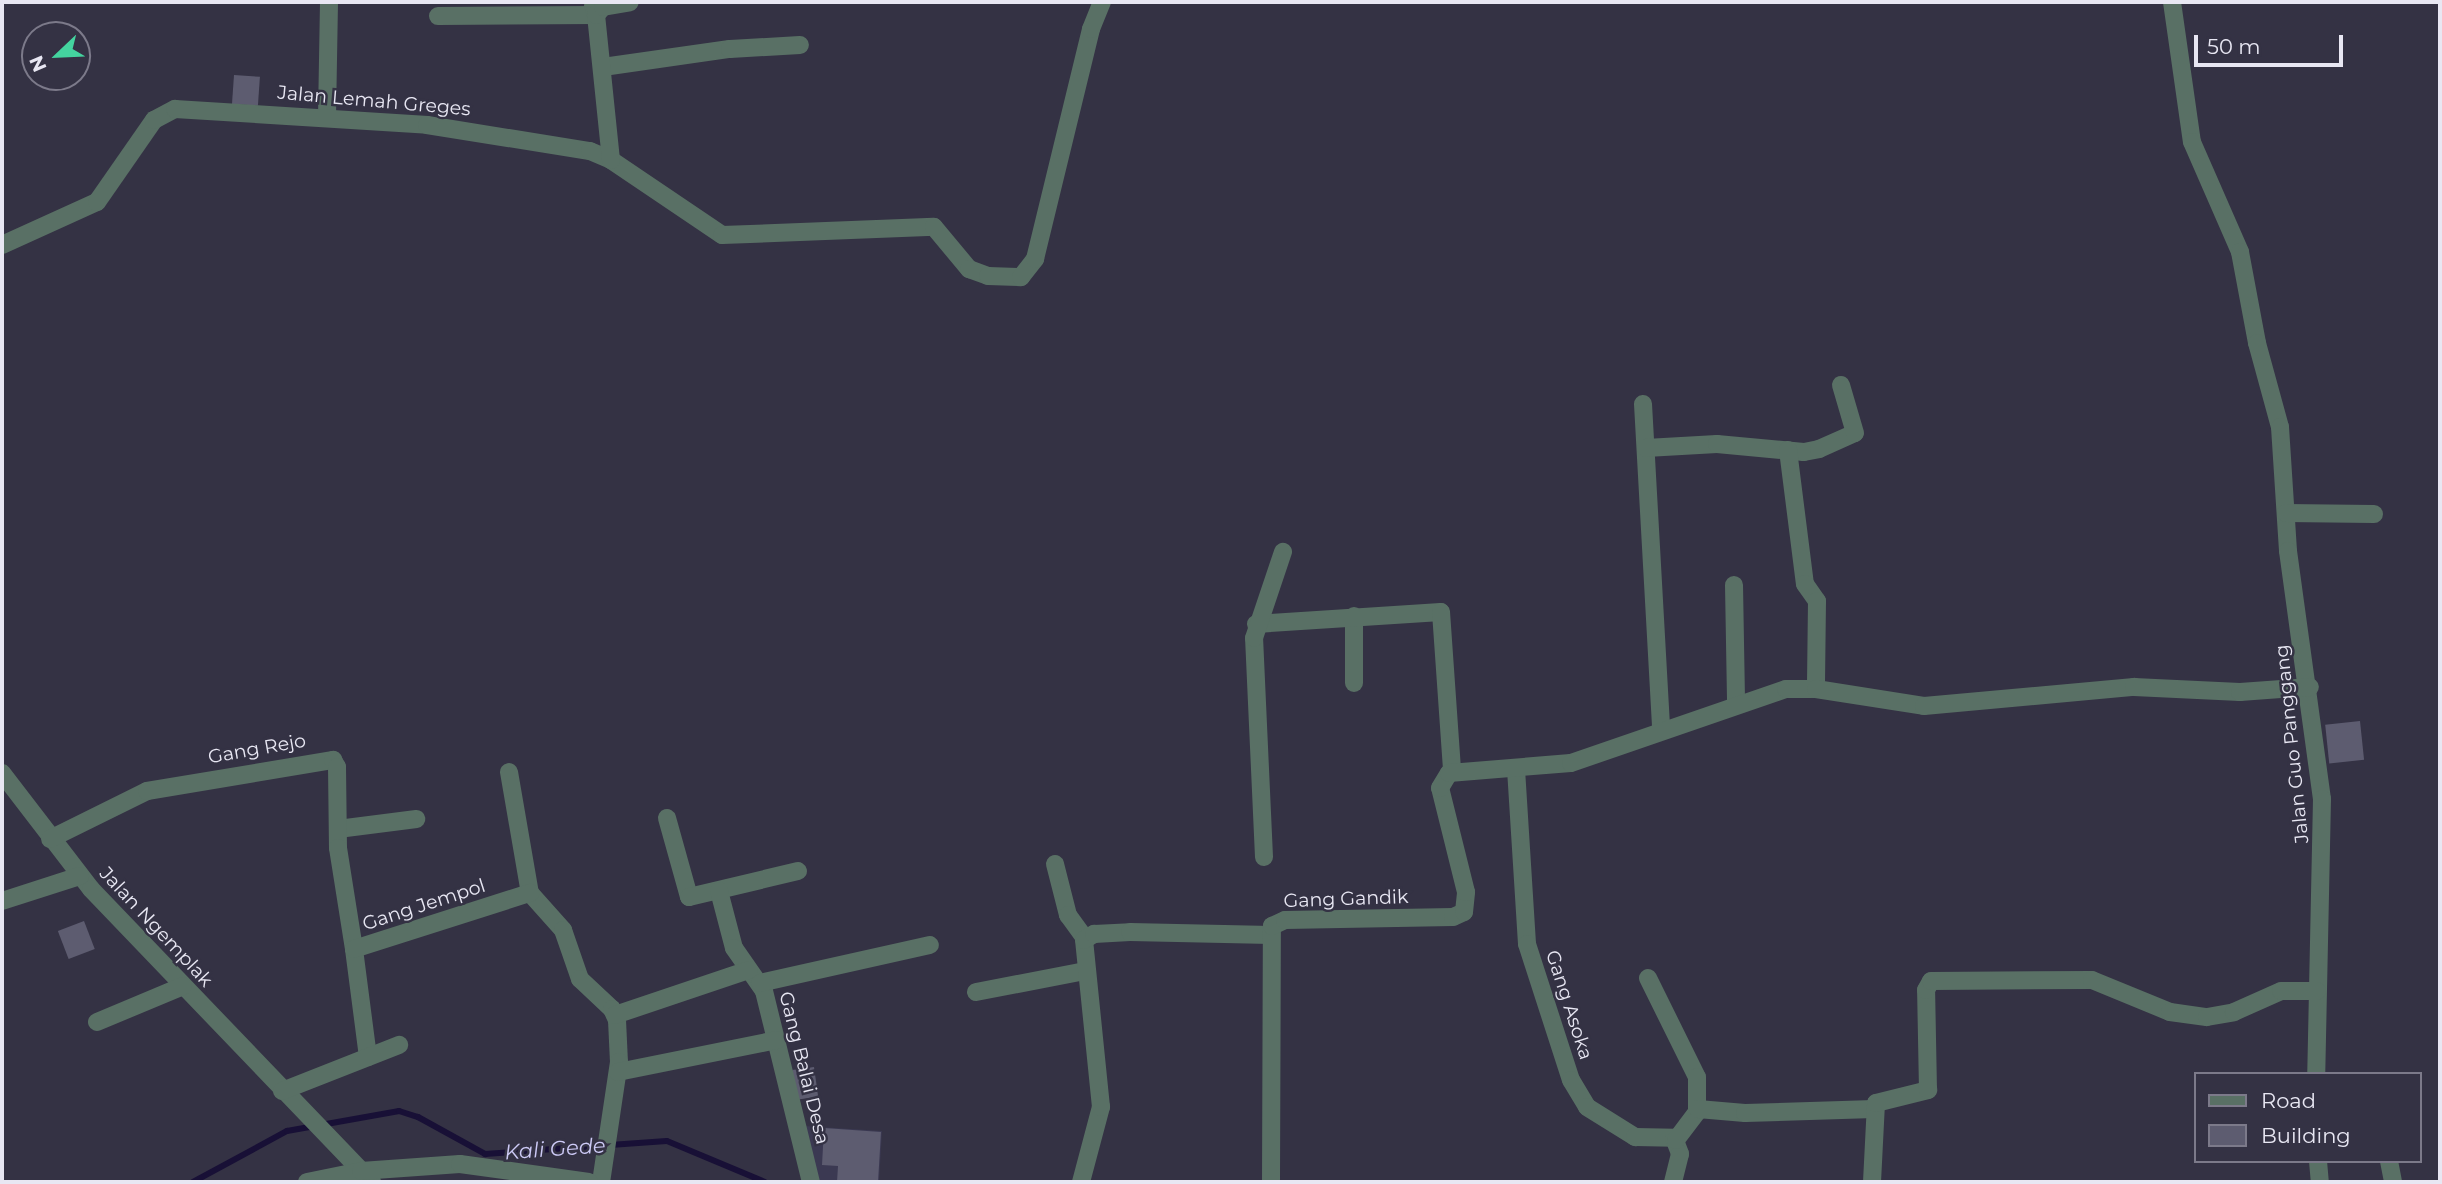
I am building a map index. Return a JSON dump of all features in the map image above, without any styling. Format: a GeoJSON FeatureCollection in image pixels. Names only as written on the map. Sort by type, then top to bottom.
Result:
{"type":"FeatureCollection","features":[{"type":"Feature","properties":{"kind":"street"},"geometry":{"type":"LineString","coordinates":[[327,117],[329,2]]}},
{"type":"Feature","properties":{"kind":"street"},"geometry":{"type":"LineString","coordinates":[[438,16],[594,8],[630,2]]}},
{"type":"Feature","properties":{"kind":"street","name":"Jalan Lemah Greges"},"geometry":{"type":"LineString","coordinates":[[2,245],[97,202],[149,127],[169,110],[205,107],[469,130],[590,152],[611,160],[722,235],[936,228],[969,269],[988,276],[1021,276],[1035,259],[1091,29],[1102,2]]}},
{"type":"Feature","properties":{"kind":"street","name":"Jalan Guo Panggang"},"geometry":{"type":"LineString","coordinates":[[2172,2],[2192,142],[2240,252],[2256,343],[2277,411],[2286,513],[2310,687],[2323,842],[2316,1072]]}},
{"type":"Feature","properties":{"kind":"street"},"geometry":{"type":"LineString","coordinates":[[594,8],[603,67],[611,160]]}},
{"type":"Feature","properties":{"kind":"street"},"geometry":{"type":"LineString","coordinates":[[603,67],[730,49],[800,44]]}},
{"type":"Feature","properties":{"kind":"street"},"geometry":{"type":"LineString","coordinates":[[1646,448],[1727,444],[1812,451],[1854,435],[1841,385]]}},
{"type":"Feature","properties":{"kind":"street"},"geometry":{"type":"LineString","coordinates":[[1643,404],[1661,731]]}},
{"type":"Feature","properties":{"kind":"street"},"geometry":{"type":"LineString","coordinates":[[1787,450],[1805,584],[1817,601],[1816,689]]}},
{"type":"Feature","properties":{"kind":"street"},"geometry":{"type":"LineString","coordinates":[[2286,513],[2374,514]]}},
{"type":"Feature","properties":{"kind":"street"},"geometry":{"type":"LineString","coordinates":[[1264,857],[1254,685],[1256,624],[1283,552]]}},
{"type":"Feature","properties":{"kind":"street"},"geometry":{"type":"LineString","coordinates":[[1734,585],[1736,704]]}},
{"type":"Feature","properties":{"kind":"street"},"geometry":{"type":"LineString","coordinates":[[1256,624],[1441,612],[1452,771],[1516,769],[1571,763],[1786,689],[1816,689],[1924,706],[2134,687],[2240,692],[2310,687]]}},
{"type":"Feature","properties":{"kind":"street"},"geometry":{"type":"LineString","coordinates":[[1354,616],[1354,683]]}},
{"type":"Feature","properties":{"kind":"street","name":"Gang Rejo"},"geometry":{"type":"LineString","coordinates":[[50,839],[147,791],[329,760],[337,767],[338,829],[354,949]]}},
{"type":"Feature","properties":{"kind":"street","name":"Gang Asoka"},"geometry":{"type":"LineString","coordinates":[[1516,769],[1527,944],[1576,1093],[1587,1107],[1636,1137],[1676,1140]]}},
{"type":"Feature","properties":{"kind":"street","name":"Gang Gandik"},"geometry":{"type":"LineString","coordinates":[[1271,1182],[1270,935],[1274,925],[1285,920],[1453,917],[1464,912],[1466,892],[1440,788],[1444,777],[1452,771]]}},
{"type":"Feature","properties":{"kind":"street"},"geometry":{"type":"LineString","coordinates":[[509,772],[530,893],[563,930],[581,982],[615,1014],[618,1072],[601,1182]]}},
{"type":"Feature","properties":{"kind":"street","name":"Jalan Ngemplak"},"geometry":{"type":"LineString","coordinates":[[2,773],[10,799],[286,1096],[367,1177]]}},
{"type":"Feature","properties":{"kind":"street"},"geometry":{"type":"LineString","coordinates":[[667,818],[687,895],[719,891],[798,871]]}},
{"type":"Feature","properties":{"kind":"street"},"geometry":{"type":"LineString","coordinates":[[338,829],[416,819]]}},
{"type":"Feature","properties":{"kind":"street"},"geometry":{"type":"LineString","coordinates":[[1055,864],[1068,915],[1085,938],[1085,971],[1101,1113],[1081,1182]]}},
{"type":"Feature","properties":{"kind":"street"},"geometry":{"type":"LineString","coordinates":[[2,901],[80,876]]}},
{"type":"Feature","properties":{"kind":"street","name":"Gang Balai Desa"},"geometry":{"type":"LineString","coordinates":[[719,891],[734,948],[755,976],[777,1040],[811,1182]]}},
{"type":"Feature","properties":{"kind":"street","name":"Gang Jempol"},"geometry":{"type":"LineString","coordinates":[[368,1057],[354,949],[530,893]]}},
{"type":"Feature","properties":{"kind":"street"},"geometry":{"type":"LineString","coordinates":[[1085,938],[1130,932],[1270,935]]}},
{"type":"Feature","properties":{"kind":"street"},"geometry":{"type":"LineString","coordinates":[[615,1014],[755,976],[930,945]]}},
{"type":"Feature","properties":{"kind":"street"},"geometry":{"type":"LineString","coordinates":[[976,992],[1085,971]]}},
{"type":"Feature","properties":{"kind":"street"},"geometry":{"type":"LineString","coordinates":[[1648,978],[1695,1069],[1698,1109],[1676,1140],[1679,1154],[1672,1182]]}},
{"type":"Feature","properties":{"kind":"street"},"geometry":{"type":"LineString","coordinates":[[1872,1182],[1874,1109],[1880,1099],[1927,1092],[1926,990],[1933,981],[2092,980],[2170,1012],[2207,1017],[2234,1012],[2281,991],[2317,991]]}},
{"type":"Feature","properties":{"kind":"street"},"geometry":{"type":"LineString","coordinates":[[97,1022],[183,986]]}},
{"type":"Feature","properties":{"kind":"street"},"geometry":{"type":"LineString","coordinates":[[618,1072],[685,1062],[777,1040]]}},
{"type":"Feature","properties":{"kind":"street"},"geometry":{"type":"LineString","coordinates":[[286,1096],[399,1045]]}},
{"type":"Feature","properties":{"kind":"street"},"geometry":{"type":"LineString","coordinates":[[1698,1109],[1736,1113],[1874,1109]]}},
{"type":"Feature","properties":{"kind":"street"},"geometry":{"type":"LineString","coordinates":[[2319,1163],[2320,1182]]}},
{"type":"Feature","properties":{"kind":"street"},"geometry":{"type":"LineString","coordinates":[[2389,1163],[2393,1182]]}},
{"type":"Feature","properties":{"kind":"street"},"geometry":{"type":"LineString","coordinates":[[307,1182],[474,1165],[589,1182]]}},
{"type":"Feature","properties":{"kind":"shaded area"},"geometry":{"type":"Polygon","coordinates":[[[804,1126],[882,1131],[879,1182],[817,1182],[804,1126]]]}},
{"type":"Feature","properties":{"kind":"building"},"geometry":{"type":"Polygon","coordinates":[[[234,75],[260,77],[258,106],[232,104],[234,75]]]}},
{"type":"Feature","properties":{"kind":"building"},"geometry":{"type":"Polygon","coordinates":[[[2360,721],[2364,760],[2329,763],[2325,725],[2360,721]]]}},
{"type":"Feature","properties":{"kind":"building"},"geometry":{"type":"Polygon","coordinates":[[[84,921],[95,949],[69,959],[58,931],[84,921]]]}},
{"type":"Feature","properties":{"kind":"building"},"geometry":{"type":"Polygon","coordinates":[[[814,1067],[818,1097],[796,1100],[792,1070],[814,1067]]]}},
{"type":"Feature","properties":{"kind":"building"},"geometry":{"type":"Polygon","coordinates":[[[824,1128],[881,1132],[878,1182],[837,1182],[838,1166],[822,1165],[824,1128]]]}},
{"type":"Feature","properties":{"kind":"waterway","name":"Kali Gede"},"geometry":{"type":"LineString","coordinates":[[193,1182],[287,1131],[399,1111],[418,1117],[485,1154],[667,1141],[765,1182]]}}]}
